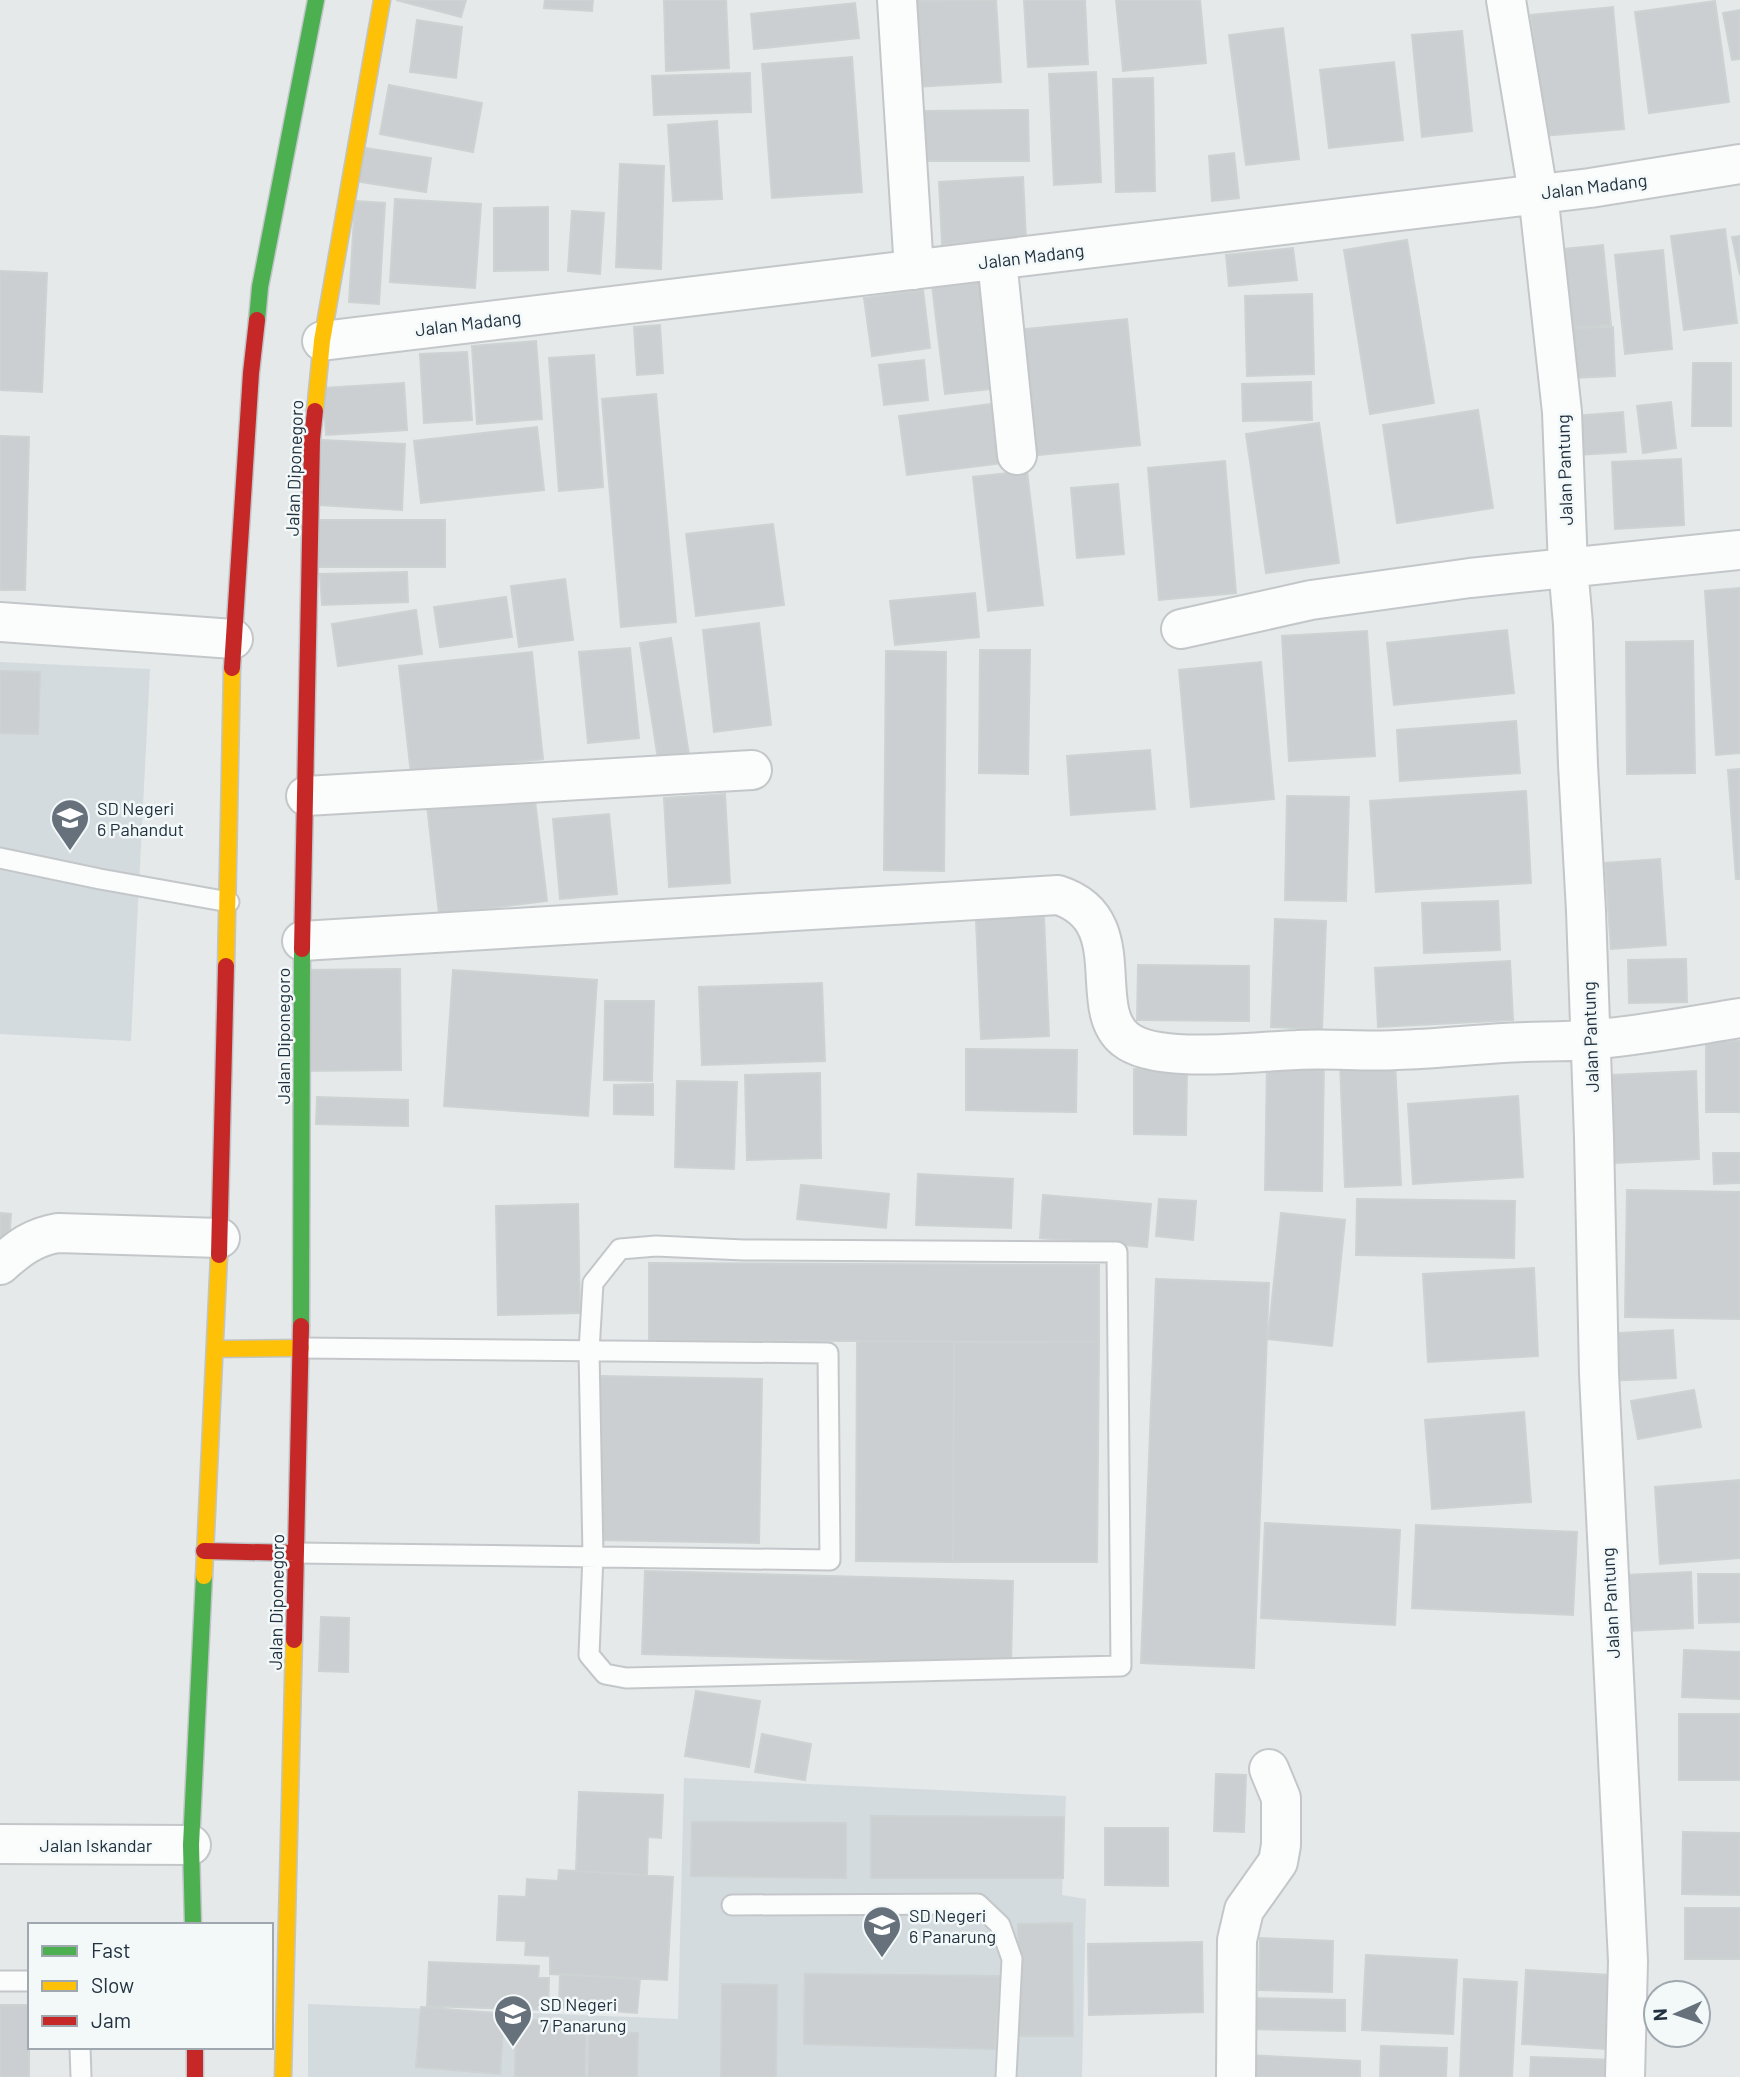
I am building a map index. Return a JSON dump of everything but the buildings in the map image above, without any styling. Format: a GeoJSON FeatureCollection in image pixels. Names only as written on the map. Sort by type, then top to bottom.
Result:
{"type":"FeatureCollection","features":[{"type":"Feature","properties":{"kind":"main road"},"geometry":{"type":"LineString","coordinates":[[193,1923],[191,1845],[220,1238],[233,639],[251,373],[260,287],[316,0]]}},
{"type":"Feature","properties":{"kind":"main road","name":"Jalan Diponegoro"},"geometry":{"type":"LineString","coordinates":[[284,2077],[301,1348],[302,941],[312,439],[322,341],[382,0]]}},
{"type":"Feature","properties":{"kind":"main road"},"geometry":{"type":"LineString","coordinates":[[215,1349],[301,1348]]}},
{"type":"Feature","properties":{"kind":"main road"},"geometry":{"type":"LineString","coordinates":[[204,1551],[296,1553]]}},
{"type":"Feature","properties":{"kind":"main road"},"geometry":{"type":"LineString","coordinates":[[195,2049],[195,2077]]}},
{"type":"Feature","properties":{"kind":"street"},"geometry":{"type":"LineString","coordinates":[[897,0],[914,270]]}},
{"type":"Feature","properties":{"kind":"street","name":"Jalan Pantung"},"geometry":{"type":"LineString","coordinates":[[1506,0],[1538,193],[1562,412],[1590,1040],[1599,1387],[1628,1962],[1625,2077]]}},
{"type":"Feature","properties":{"kind":"street","name":"Jalan Madang"},"geometry":{"type":"LineString","coordinates":[[322,341],[1590,188],[1740,164]]}},
{"type":"Feature","properties":{"kind":"street"},"geometry":{"type":"LineString","coordinates":[[997,260],[1017,455]]}},
{"type":"Feature","properties":{"kind":"street"},"geometry":{"type":"LineString","coordinates":[[1181,629],[1311,600],[1470,578],[1740,550]]}},
{"type":"Feature","properties":{"kind":"street"},"geometry":{"type":"LineString","coordinates":[[0,622],[233,639]]}},
{"type":"Feature","properties":{"kind":"street"},"geometry":{"type":"LineString","coordinates":[[306,796],[752,770]]}},
{"type":"Feature","properties":{"kind":"street"},"geometry":{"type":"LineString","coordinates":[[302,941],[1058,895],[1082,906],[1104,943],[1107,996],[1113,1023],[1125,1039],[1156,1052],[1256,1054],[1296,1050],[1395,1051],[1590,1040],[1740,1018]]}},
{"type":"Feature","properties":{"kind":"street"},"geometry":{"type":"LineString","coordinates":[[0,1265],[22,1245],[38,1236],[58,1233],[220,1238]]}},
{"type":"Feature","properties":{"kind":"street"},"geometry":{"type":"LineString","coordinates":[[1236,2077],[1237,1940],[1244,1910],[1278,1862],[1281,1845],[1281,1798],[1269,1769]]}},
{"type":"Feature","properties":{"kind":"street","name":"Jalan Iskandar"},"geometry":{"type":"LineString","coordinates":[[0,1844],[191,1845]]}},
{"type":"Feature","properties":{"kind":"lane"},"geometry":{"type":"LineString","coordinates":[[0,858],[229,902]]}},
{"type":"Feature","properties":{"kind":"lane"},"geometry":{"type":"LineString","coordinates":[[656,1246],[744,1250],[1116,1252],[1121,1667],[626,1678],[605,1674],[589,1655],[593,1555],[589,1351],[593,1283],[620,1249],[656,1246]]}},
{"type":"Feature","properties":{"kind":"lane"},"geometry":{"type":"LineString","coordinates":[[296,1553],[830,1560],[828,1353],[301,1348]]}},
{"type":"Feature","properties":{"kind":"lane"},"geometry":{"type":"LineString","coordinates":[[732,1905],[978,1903],[1000,1924],[1012,1959],[1006,2077]]}},
{"type":"Feature","properties":{"kind":"lane"},"geometry":{"type":"LineString","coordinates":[[0,1981],[28,1981]]}},
{"type":"Feature","properties":{"kind":"lane"},"geometry":{"type":"LineString","coordinates":[[80,2049],[81,2077]]}},
{"type":"Feature","properties":{"kind":"shaded area","name":"SD Negeri 6 Pahandut"},"geometry":{"type":"Polygon","coordinates":[[[0,662],[150,669],[131,1041],[0,1034],[0,662]]]}},
{"type":"Feature","properties":{"kind":"shaded area","name":"SD Negeri 6 Panarung"},"geometry":{"type":"Polygon","coordinates":[[[684,1778],[1066,1796],[1062,1895],[1086,1899],[1082,2077],[308,2077],[308,2004],[678,2019],[684,1778]]]}},
{"type":"Feature","properties":{"kind":"traffic: fast"},"geometry":{"type":"LineString","coordinates":[[257,320],[260,287],[316,0]]}},
{"type":"Feature","properties":{"kind":"traffic: fast"},"geometry":{"type":"LineString","coordinates":[[301,1326],[302,949]]}},
{"type":"Feature","properties":{"kind":"traffic: fast"},"geometry":{"type":"LineString","coordinates":[[193,1923],[191,1845],[204,1576]]}},
{"type":"Feature","properties":{"kind":"traffic: slow"},"geometry":{"type":"LineString","coordinates":[[315,411],[322,341],[382,0]]}},
{"type":"Feature","properties":{"kind":"traffic: slow"},"geometry":{"type":"LineString","coordinates":[[226,966],[232,668]]}},
{"type":"Feature","properties":{"kind":"traffic: slow"},"geometry":{"type":"LineString","coordinates":[[204,1576],[219,1255]]}},
{"type":"Feature","properties":{"kind":"traffic: slow"},"geometry":{"type":"LineString","coordinates":[[215,1349],[301,1348]]}},
{"type":"Feature","properties":{"kind":"traffic: slow"},"geometry":{"type":"LineString","coordinates":[[283,2077],[294,1640]]}},
{"type":"Feature","properties":{"kind":"traffic: jam"},"geometry":{"type":"LineString","coordinates":[[232,668],[251,373],[257,320]]}},
{"type":"Feature","properties":{"kind":"traffic: jam"},"geometry":{"type":"LineString","coordinates":[[302,949],[312,439],[315,411]]}},
{"type":"Feature","properties":{"kind":"traffic: jam"},"geometry":{"type":"LineString","coordinates":[[219,1255],[226,966]]}},
{"type":"Feature","properties":{"kind":"traffic: jam"},"geometry":{"type":"LineString","coordinates":[[294,1640],[301,1326]]}},
{"type":"Feature","properties":{"kind":"traffic: jam"},"geometry":{"type":"LineString","coordinates":[[204,1551],[296,1553]]}},
{"type":"Feature","properties":{"kind":"traffic: jam"},"geometry":{"type":"LineString","coordinates":[[195,2049],[195,2077]]}},
{"type":"Feature","properties":{"kind":"place","name":"SD Negeri 6 Pahandut"},"geometry":{"type":"Point","coordinates":[70,852]}},
{"type":"Feature","properties":{"kind":"place","name":"SD Negeri 6 Panarung"},"geometry":{"type":"Point","coordinates":[882,1959]}},
{"type":"Feature","properties":{"kind":"place","name":"SD Negeri 7 Panarung"},"geometry":{"type":"Point","coordinates":[513,2048]}}]}
